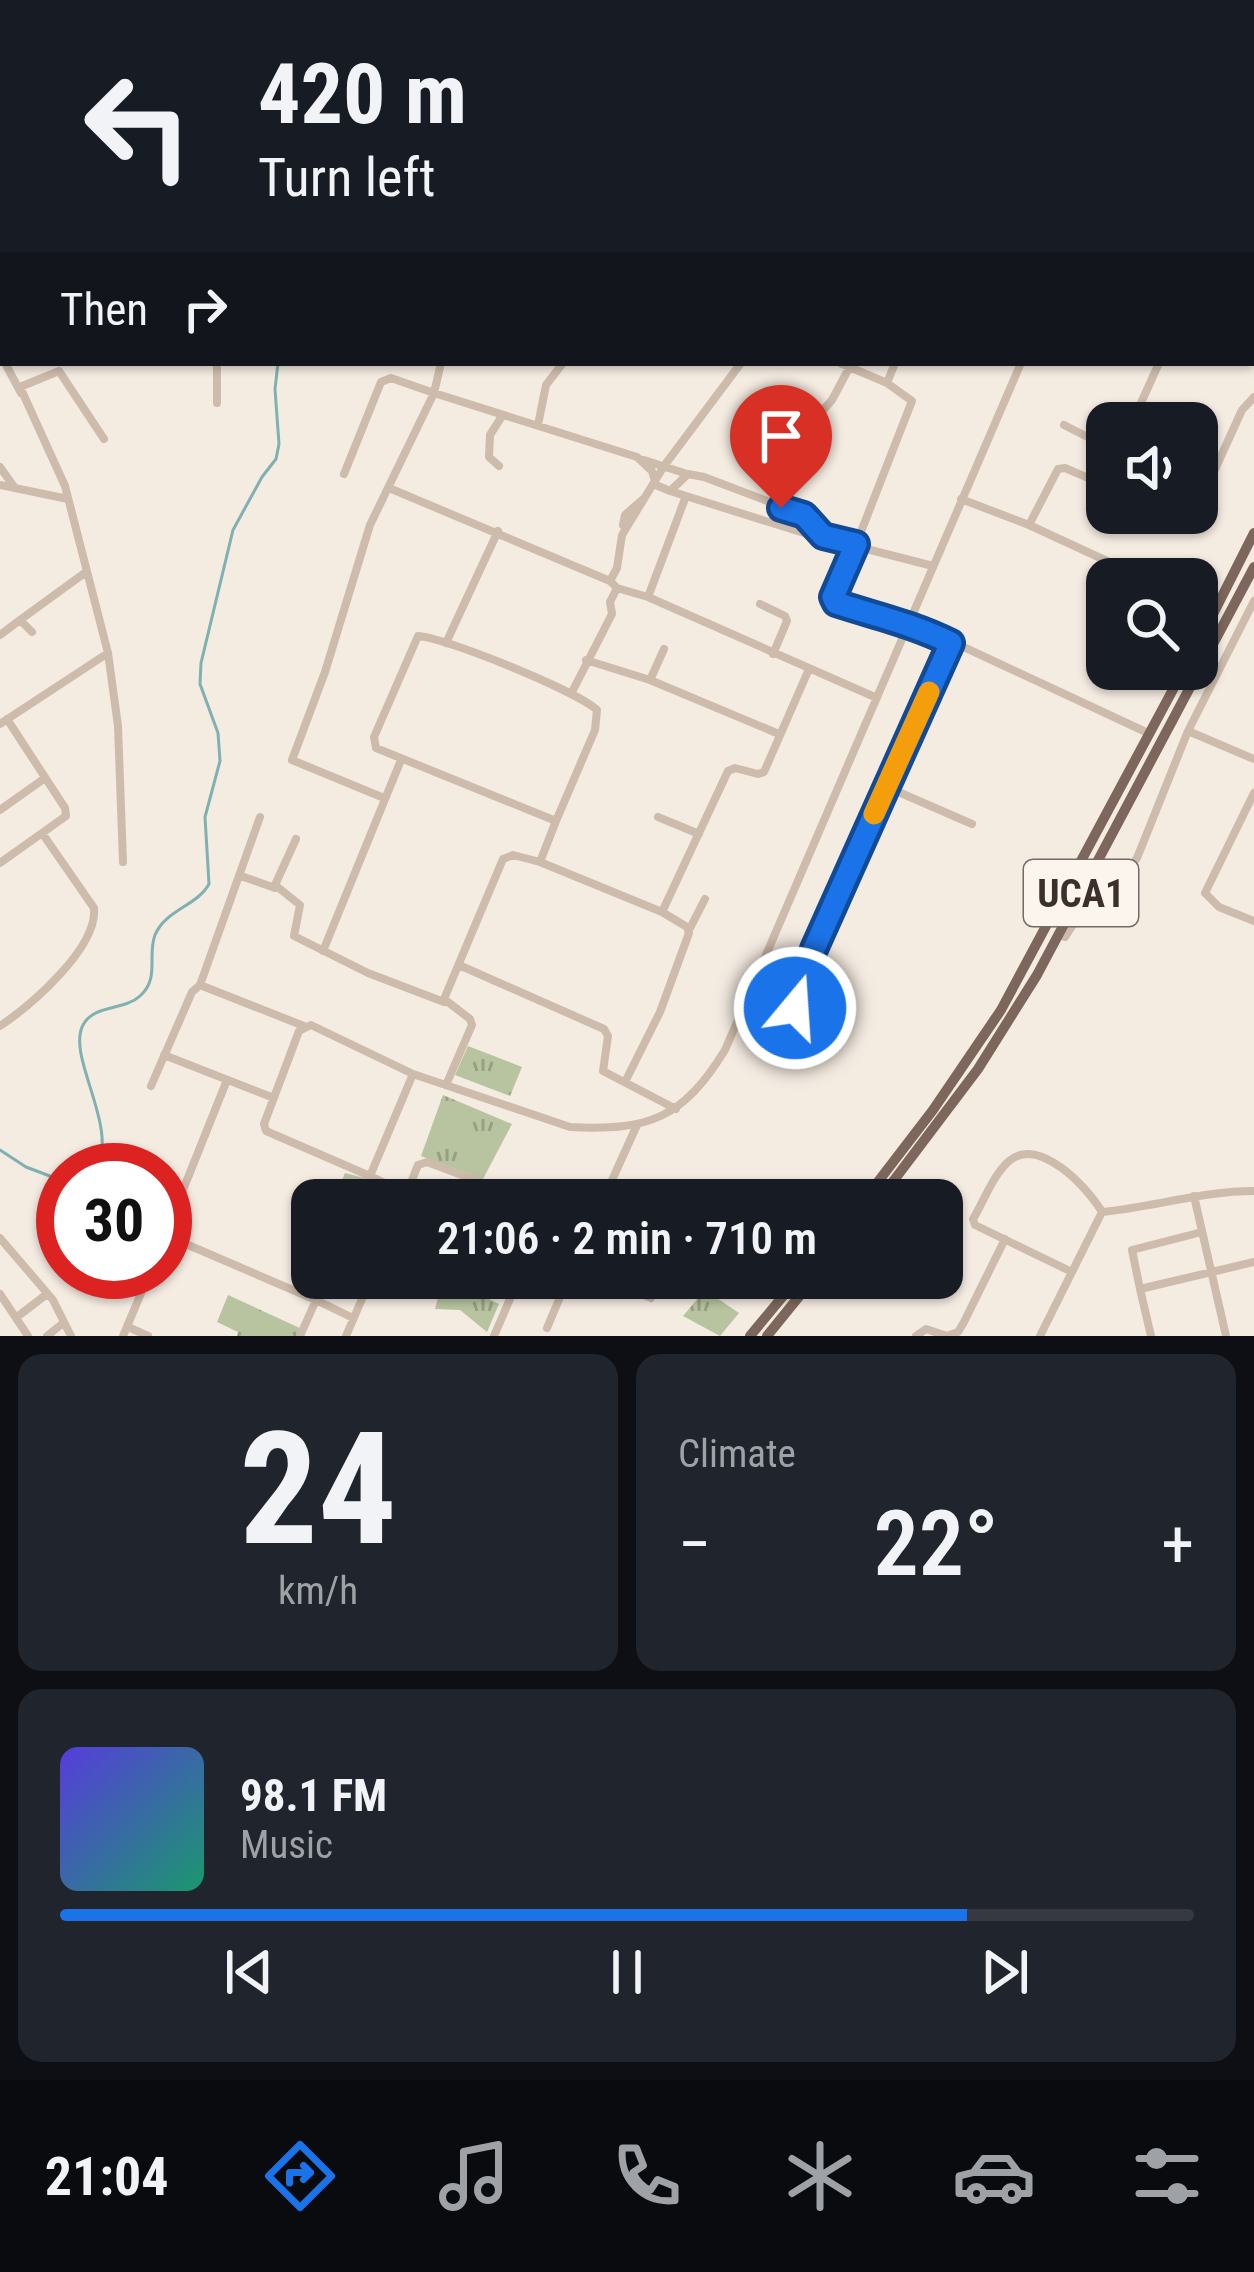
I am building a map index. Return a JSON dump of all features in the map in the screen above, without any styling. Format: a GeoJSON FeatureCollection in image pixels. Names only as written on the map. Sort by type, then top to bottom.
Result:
{"type":"FeatureCollection","features":[{"type":"Feature","properties":{"kind":"main road"},"geometry":{"type":"LineString","coordinates":[[1218,604],[1254,533]]}},
{"type":"Feature","properties":{"kind":"main road","name":"UCA1"},"geometry":{"type":"LineString","coordinates":[[1218,633],[1254,567]]}},
{"type":"Feature","properties":{"kind":"main road","name":"UCA1"},"geometry":{"type":"LineString","coordinates":[[880,1179],[1000,1010],[1172,690]]}},
{"type":"Feature","properties":{"kind":"main road","name":"UCA1"},"geometry":{"type":"LineString","coordinates":[[894,1179],[978,1070],[1037,975],[1188,690]]}},
{"type":"Feature","properties":{"kind":"main road"},"geometry":{"type":"LineString","coordinates":[[1138,753],[1151,759]]}},
{"type":"Feature","properties":{"kind":"main road"},"geometry":{"type":"LineString","coordinates":[[750,1336],[781,1299]]}},
{"type":"Feature","properties":{"kind":"main road"},"geometry":{"type":"LineString","coordinates":[[767,1336],[797,1299]]}},
{"type":"Feature","properties":{"kind":"street"},"geometry":{"type":"LineString","coordinates":[[7,366],[68,499],[108,653],[118,726],[123,862]]}},
{"type":"Feature","properties":{"kind":"street"},"geometry":{"type":"LineString","coordinates":[[217,366],[217,403]]}},
{"type":"Feature","properties":{"kind":"street"},"geometry":{"type":"LineString","coordinates":[[383,798],[292,760],[325,673],[370,525],[434,393],[440,366]]}},
{"type":"Feature","properties":{"kind":"street"},"geometry":{"type":"LineString","coordinates":[[538,425],[546,385],[561,366]]}},
{"type":"Feature","properties":{"kind":"street"},"geometry":{"type":"LineString","coordinates":[[571,694],[613,614],[610,602],[622,535],[664,466],[739,366]]}},
{"type":"Feature","properties":{"kind":"street"},"geometry":{"type":"LineString","coordinates":[[816,418],[832,400],[844,366]]}},
{"type":"Feature","properties":{"kind":"street"},"geometry":{"type":"LineString","coordinates":[[846,366],[910,397],[912,408],[834,601],[895,622],[910,622],[1148,733]]}},
{"type":"Feature","properties":{"kind":"street"},"geometry":{"type":"LineString","coordinates":[[887,383],[895,366]]}},
{"type":"Feature","properties":{"kind":"street"},"geometry":{"type":"LineString","coordinates":[[200,985],[311,1025],[413,1074],[571,1127],[637,1123],[677,1109],[709,1076],[725,1050],[1020,366]]}},
{"type":"Feature","properties":{"kind":"street"},"geometry":{"type":"LineString","coordinates":[[1141,402],[1158,366]]}},
{"type":"Feature","properties":{"kind":"street"},"geometry":{"type":"LineString","coordinates":[[21,392],[23,384],[59,371],[104,439]]}},
{"type":"Feature","properties":{"kind":"street"},"geometry":{"type":"LineString","coordinates":[[344,474],[381,382],[391,378],[804,515],[823,536]]}},
{"type":"Feature","properties":{"kind":"street"},"geometry":{"type":"LineString","coordinates":[[1218,463],[1242,410],[1254,397]]}},
{"type":"Feature","properties":{"kind":"street"},"geometry":{"type":"LineString","coordinates":[[499,466],[489,457],[488,445],[502,416]]}},
{"type":"Feature","properties":{"kind":"street"},"geometry":{"type":"LineString","coordinates":[[1064,425],[1086,436]]}},
{"type":"Feature","properties":{"kind":"street"},"geometry":{"type":"LineString","coordinates":[[637,458],[652,471],[656,485]]}},
{"type":"Feature","properties":{"kind":"street"},"geometry":{"type":"LineString","coordinates":[[0,467],[15,488]]}},
{"type":"Feature","properties":{"kind":"street"},"geometry":{"type":"LineString","coordinates":[[1029,524],[1058,469],[1086,477]]}},
{"type":"Feature","properties":{"kind":"street"},"geometry":{"type":"LineString","coordinates":[[670,491],[688,474]]}},
{"type":"Feature","properties":{"kind":"street"},"geometry":{"type":"LineString","coordinates":[[0,485],[68,499]]}},
{"type":"Feature","properties":{"kind":"street"},"geometry":{"type":"LineString","coordinates":[[656,485],[933,566]]}},
{"type":"Feature","properties":{"kind":"street"},"geometry":{"type":"LineString","coordinates":[[389,488],[877,698]]}},
{"type":"Feature","properties":{"kind":"street"},"geometry":{"type":"LineString","coordinates":[[648,597],[686,496]]}},
{"type":"Feature","properties":{"kind":"street"},"geometry":{"type":"LineString","coordinates":[[961,499],[1101,558]]}},
{"type":"Feature","properties":{"kind":"street"},"geometry":{"type":"LineString","coordinates":[[446,644],[498,532]]}},
{"type":"Feature","properties":{"kind":"street"},"geometry":{"type":"LineString","coordinates":[[0,634],[86,572]]}},
{"type":"Feature","properties":{"kind":"street"},"geometry":{"type":"LineString","coordinates":[[1056,934],[1065,938],[1088,900],[1129,873],[1188,731],[1254,602]]}},
{"type":"Feature","properties":{"kind":"street"},"geometry":{"type":"LineString","coordinates":[[760,604],[787,621],[773,654]]}},
{"type":"Feature","properties":{"kind":"street"},"geometry":{"type":"LineString","coordinates":[[20,620],[32,632]]}},
{"type":"Feature","properties":{"kind":"street"},"geometry":{"type":"LineString","coordinates":[[540,862],[597,721],[597,710],[571,694],[446,644],[422,635],[414,640],[374,737],[376,748],[556,821]]}},
{"type":"Feature","properties":{"kind":"street"},"geometry":{"type":"LineString","coordinates":[[795,1008],[814,949],[951,643]]}},
{"type":"Feature","properties":{"kind":"street"},"geometry":{"type":"LineString","coordinates":[[1218,648],[1228,654]]}},
{"type":"Feature","properties":{"kind":"street"},"geometry":{"type":"LineString","coordinates":[[650,680],[664,649]]}},
{"type":"Feature","properties":{"kind":"street"},"geometry":{"type":"LineString","coordinates":[[0,863],[66,816],[4,721],[108,653]]}},
{"type":"Feature","properties":{"kind":"street"},"geometry":{"type":"LineString","coordinates":[[586,660],[650,680],[779,734]]}},
{"type":"Feature","properties":{"kind":"street"},"geometry":{"type":"LineString","coordinates":[[662,912],[728,771],[735,767],[761,774],[808,669]]}},
{"type":"Feature","properties":{"kind":"street"},"geometry":{"type":"LineString","coordinates":[[1188,731],[1254,759]]}},
{"type":"Feature","properties":{"kind":"street"},"geometry":{"type":"LineString","coordinates":[[323,951],[401,760]]}},
{"type":"Feature","properties":{"kind":"street"},"geometry":{"type":"LineString","coordinates":[[0,810],[45,778]]}},
{"type":"Feature","properties":{"kind":"street"},"geometry":{"type":"LineString","coordinates":[[886,787],[972,824]]}},
{"type":"Feature","properties":{"kind":"street"},"geometry":{"type":"LineString","coordinates":[[1254,793],[1204,893],[1219,907],[1254,921]]}},
{"type":"Feature","properties":{"kind":"street"},"geometry":{"type":"LineString","coordinates":[[151,1086],[192,992],[200,985],[260,817]]}},
{"type":"Feature","properties":{"kind":"street"},"geometry":{"type":"LineString","coordinates":[[658,817],[699,834]]}},
{"type":"Feature","properties":{"kind":"street"},"geometry":{"type":"LineString","coordinates":[[1,1022],[33,1004],[66,966],[95,919],[94,908],[42,832]]}},
{"type":"Feature","properties":{"kind":"street"},"geometry":{"type":"LineString","coordinates":[[275,888],[296,839]]}},
{"type":"Feature","properties":{"kind":"street"},"geometry":{"type":"LineString","coordinates":[[444,1002],[503,859],[513,855],[662,912],[689,930]]}},
{"type":"Feature","properties":{"kind":"street"},"geometry":{"type":"LineString","coordinates":[[241,876],[275,888],[300,905],[293,936],[466,1015],[472,1025],[446,1085]]}},
{"type":"Feature","properties":{"kind":"street"},"geometry":{"type":"LineString","coordinates":[[626,1082],[705,899]]}},
{"type":"Feature","properties":{"kind":"street"},"geometry":{"type":"LineString","coordinates":[[459,965],[604,1029],[608,1036],[602,1067],[677,1109]]}},
{"type":"Feature","properties":{"kind":"street"},"geometry":{"type":"LineString","coordinates":[[304,1026],[263,1124],[271,1136],[375,1179]]}},
{"type":"Feature","properties":{"kind":"street"},"geometry":{"type":"LineString","coordinates":[[164,1055],[274,1098]]}},
{"type":"Feature","properties":{"kind":"street"},"geometry":{"type":"LineString","coordinates":[[370,1176],[413,1074]]}},
{"type":"Feature","properties":{"kind":"street"},"geometry":{"type":"LineString","coordinates":[[226,1080],[165,1235],[353,1318]]}},
{"type":"Feature","properties":{"kind":"street"},"geometry":{"type":"LineString","coordinates":[[612,1179],[637,1123]]}},
{"type":"Feature","properties":{"kind":"street"},"geometry":{"type":"LineString","coordinates":[[1072,1272],[973,1220],[1012,1157],[1025,1154],[1037,1154],[1063,1171],[1089,1193],[1102,1213]]}},
{"type":"Feature","properties":{"kind":"street"},"geometry":{"type":"LineString","coordinates":[[413,1179],[418,1166],[427,1162],[473,1179]]}},
{"type":"Feature","properties":{"kind":"street"},"geometry":{"type":"LineString","coordinates":[[1102,1213],[1194,1196],[1254,1191]]}},
{"type":"Feature","properties":{"kind":"street"},"geometry":{"type":"LineString","coordinates":[[1194,1196],[1226,1336]]}},
{"type":"Feature","properties":{"kind":"street"},"geometry":{"type":"LineString","coordinates":[[1040,1336],[1102,1213]]}},
{"type":"Feature","properties":{"kind":"street"},"geometry":{"type":"LineString","coordinates":[[1151,1336],[1132,1250],[1202,1232]]}},
{"type":"Feature","properties":{"kind":"street"},"geometry":{"type":"LineString","coordinates":[[0,1238],[36,1281]]}},
{"type":"Feature","properties":{"kind":"street"},"geometry":{"type":"LineString","coordinates":[[916,1336],[926,1329],[947,1336],[958,1332],[1005,1239]]}},
{"type":"Feature","properties":{"kind":"street"},"geometry":{"type":"LineString","coordinates":[[1140,1289],[1254,1262]]}},
{"type":"Feature","properties":{"kind":"street"},"geometry":{"type":"LineString","coordinates":[[0,1294],[28,1336]]}},
{"type":"Feature","properties":{"kind":"street"},"geometry":{"type":"LineString","coordinates":[[17,1317],[40,1299]]}},
{"type":"Feature","properties":{"kind":"street"},"geometry":{"type":"LineString","coordinates":[[50,1299],[71,1336]]}},
{"type":"Feature","properties":{"kind":"street"},"geometry":{"type":"LineString","coordinates":[[138,1299],[126,1332],[148,1336]]}},
{"type":"Feature","properties":{"kind":"street"},"geometry":{"type":"LineString","coordinates":[[346,1336],[361,1299]]}},
{"type":"Feature","properties":{"kind":"street"},"geometry":{"type":"LineString","coordinates":[[494,1336],[510,1299]]}},
{"type":"Feature","properties":{"kind":"street"},"geometry":{"type":"LineString","coordinates":[[547,1328],[559,1299]]}},
{"type":"Feature","properties":{"kind":"street"},"geometry":{"type":"LineString","coordinates":[[301,1336],[316,1300]]}},
{"type":"Feature","properties":{"kind":"street"},"geometry":{"type":"LineString","coordinates":[[46,1336],[63,1323]]}},
{"type":"Feature","properties":{"kind":"green space"},"geometry":{"type":"Polygon","coordinates":[[[468,1046],[522,1067],[510,1096],[455,1075],[468,1046]]]}},
{"type":"Feature","properties":{"kind":"green space"},"geometry":{"type":"Polygon","coordinates":[[[443,1095],[512,1124],[483,1179],[421,1156],[443,1095]]]}},
{"type":"Feature","properties":{"kind":"green space"},"geometry":{"type":"Polygon","coordinates":[[[228,1295],[302,1329],[299,1336],[237,1336],[238,1332],[217,1322],[228,1295]]]}},
{"type":"Feature","properties":{"kind":"green space"},"geometry":{"type":"Polygon","coordinates":[[[438,1299],[489,1299],[499,1304],[487,1332],[460,1310],[435,1309],[438,1299]]]}},
{"type":"Feature","properties":{"kind":"green space"},"geometry":{"type":"Polygon","coordinates":[[[697,1299],[718,1299],[739,1313],[720,1336],[683,1316],[697,1299]]]}},
{"type":"Feature","properties":{"kind":"waterway"},"geometry":{"type":"LineString","coordinates":[[102,1143],[81,1055],[83,1025],[94,1014],[140,996],[150,982],[155,935],[209,884],[205,817],[220,761],[218,733],[200,684],[201,663],[233,530],[276,459],[278,366]]}},
{"type":"Feature","properties":{"kind":"waterway"},"geometry":{"type":"LineString","coordinates":[[0,1150],[36,1171]]}},
{"type":"Feature","properties":{"kind":"slow traffic"},"geometry":{"type":"LineString","coordinates":[[874,814],[929,692]]}},
{"type":"Feature","properties":{"kind":"route"},"geometry":{"type":"LineString","coordinates":[[781,508],[804,515],[823,536],[856,544],[833,597],[836,603],[901,624],[910,622],[951,643],[814,949],[795,1008]]}}]}
